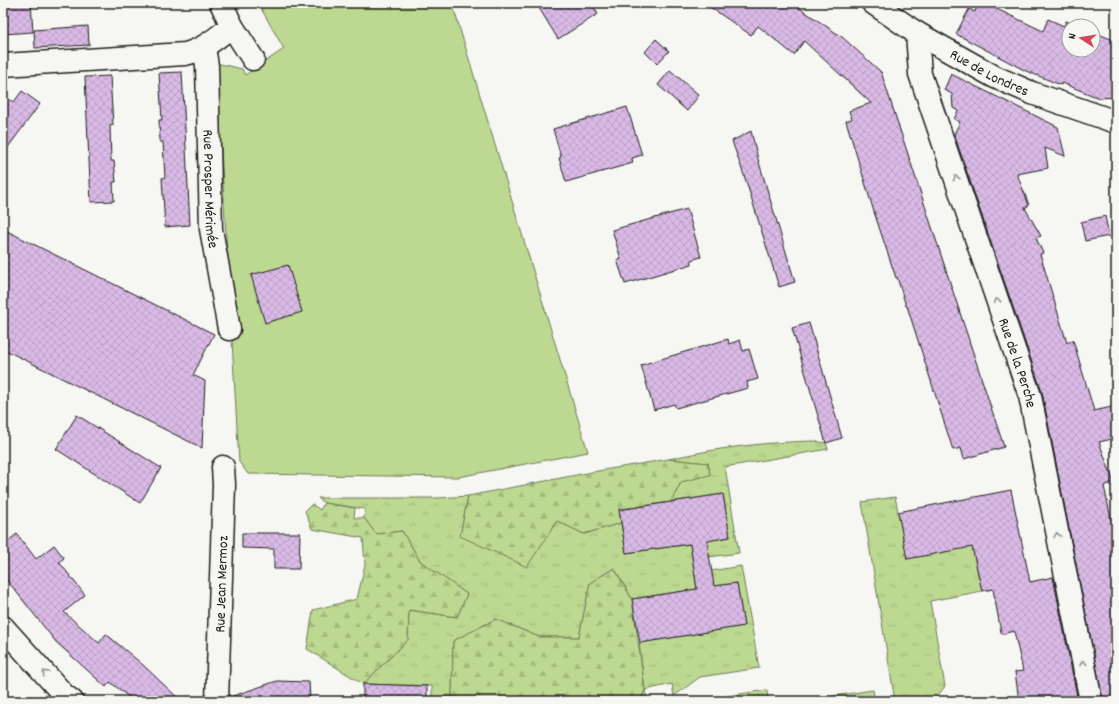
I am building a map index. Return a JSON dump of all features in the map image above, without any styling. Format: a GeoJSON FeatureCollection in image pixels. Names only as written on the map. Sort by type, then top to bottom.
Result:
{"type":"FeatureCollection","features":[{"type":"Feature","properties":{"kind":"street"},"geometry":{"type":"LineString","coordinates":[[221,3],[232,26],[254,59]]}},
{"type":"Feature","properties":{"kind":"street","name":"Rue de Londres"},"geometry":{"type":"LineString","coordinates":[[873,3],[917,33],[995,78],[1032,93],[1116,122]]}},
{"type":"Feature","properties":{"kind":"street"},"geometry":{"type":"LineString","coordinates":[[3,65],[185,54],[194,52],[232,26]]}},
{"type":"Feature","properties":{"kind":"street","name":"Rue de la Perche"},"geometry":{"type":"LineString","coordinates":[[917,33],[920,74],[1030,396],[1090,701]]}},
{"type":"Feature","properties":{"kind":"street","name":"Rue Prosper Mérimée"},"geometry":{"type":"LineString","coordinates":[[204,46],[207,66],[211,229],[229,330]]}},
{"type":"Feature","properties":{"kind":"street","name":"Rue Jean Mermoz"},"geometry":{"type":"LineString","coordinates":[[217,701],[224,485],[223,467]]}},
{"type":"Feature","properties":{"kind":"street"},"geometry":{"type":"LineString","coordinates":[[3,627],[64,695],[72,701]]}},
{"type":"Feature","properties":{"kind":"green space"},"geometry":{"type":"Polygon","coordinates":[[[258,3],[452,3],[588,452],[458,477],[248,474],[239,462],[216,63],[242,69],[245,75],[284,49],[258,3]]]}},
{"type":"Feature","properties":{"kind":"green space"},"geometry":{"type":"Polygon","coordinates":[[[814,441],[826,443],[828,449],[725,467],[739,553],[709,557],[704,541],[730,537],[723,494],[671,502],[681,482],[710,474],[708,463],[669,459],[741,446],[814,441]]]}},
{"type":"Feature","properties":{"kind":"green space"},"geometry":{"type":"Polygon","coordinates":[[[669,459],[708,463],[710,475],[681,482],[671,502],[619,509],[621,523],[584,534],[557,521],[527,567],[460,536],[468,496],[669,459]]]}},
{"type":"Feature","properties":{"kind":"green space"},"geometry":{"type":"Polygon","coordinates":[[[468,496],[460,536],[557,521],[584,534],[621,523],[626,553],[690,544],[697,589],[632,599],[614,568],[590,583],[579,637],[539,637],[496,619],[453,641],[452,698],[432,697],[432,686],[363,684],[408,640],[409,610],[457,617],[467,594],[420,561],[402,531],[376,534],[364,518],[365,509],[324,503],[318,498],[439,498],[468,496]]]}},
{"type":"Feature","properties":{"kind":"green space"},"geometry":{"type":"Polygon","coordinates":[[[895,497],[908,559],[970,537],[982,591],[930,601],[945,686],[934,701],[895,701],[862,502],[895,497]]]}},
{"type":"Feature","properties":{"kind":"green space"},"geometry":{"type":"Polygon","coordinates":[[[324,503],[355,508],[354,518],[364,518],[376,534],[402,531],[420,561],[467,594],[457,617],[409,610],[408,640],[363,684],[307,649],[313,610],[357,599],[365,565],[363,538],[312,529],[305,511],[312,504],[320,510],[324,503]]]}},
{"type":"Feature","properties":{"kind":"green space"},"geometry":{"type":"Polygon","coordinates":[[[741,566],[759,668],[700,677],[674,696],[672,684],[645,690],[639,643],[744,626],[737,583],[710,587],[711,571],[741,566]]]}},
{"type":"Feature","properties":{"kind":"green space"},"geometry":{"type":"Polygon","coordinates":[[[614,568],[632,599],[645,690],[640,701],[452,701],[453,641],[496,619],[539,637],[579,637],[590,583],[614,568]]]}},
{"type":"Feature","properties":{"kind":"green space"},"geometry":{"type":"Polygon","coordinates":[[[645,690],[647,701],[640,701],[645,690]]]}},
{"type":"Feature","properties":{"kind":"green space"},"geometry":{"type":"Polygon","coordinates":[[[767,690],[768,701],[715,701],[720,697],[767,690]]]}},
{"type":"Feature","properties":{"kind":"green space"},"geometry":{"type":"Polygon","coordinates":[[[873,690],[875,701],[802,701],[866,691],[873,690]]]}},
{"type":"Feature","properties":{"kind":"building"},"geometry":{"type":"Polygon","coordinates":[[[3,3],[31,3],[33,32],[3,34],[3,3]]]}},
{"type":"Feature","properties":{"kind":"building"},"geometry":{"type":"Polygon","coordinates":[[[536,3],[591,3],[598,14],[558,39],[536,3]]]}},
{"type":"Feature","properties":{"kind":"building"},"geometry":{"type":"Polygon","coordinates":[[[704,3],[792,3],[842,37],[881,72],[1004,447],[964,459],[961,448],[953,450],[907,306],[875,215],[846,121],[852,119],[849,111],[871,103],[804,41],[794,55],[758,26],[751,35],[704,3]]]}},
{"type":"Feature","properties":{"kind":"building"},"geometry":{"type":"Polygon","coordinates":[[[978,3],[984,3],[1043,31],[1048,19],[1061,25],[1061,58],[1101,58],[1101,35],[1116,41],[1116,97],[1099,98],[1062,83],[1061,85],[1026,71],[956,34],[969,9],[975,12],[978,3]]]}},
{"type":"Feature","properties":{"kind":"building"},"geometry":{"type":"Polygon","coordinates":[[[88,26],[89,45],[35,48],[34,30],[88,26]]]}},
{"type":"Feature","properties":{"kind":"building"},"geometry":{"type":"Polygon","coordinates":[[[656,39],[669,51],[657,64],[645,52],[656,39]]]}},
{"type":"Feature","properties":{"kind":"building"},"geometry":{"type":"Polygon","coordinates":[[[670,70],[699,95],[687,111],[658,85],[670,70]]]}},
{"type":"Feature","properties":{"kind":"building"},"geometry":{"type":"Polygon","coordinates":[[[182,72],[190,225],[165,227],[162,178],[165,177],[163,142],[160,142],[159,120],[162,120],[159,73],[182,72]]]}},
{"type":"Feature","properties":{"kind":"building"},"geometry":{"type":"Polygon","coordinates":[[[951,74],[1058,127],[1065,156],[1045,148],[1048,168],[1017,174],[1029,205],[1025,208],[1041,236],[1036,238],[1043,253],[1040,254],[1067,343],[1073,340],[1094,411],[1116,406],[1116,438],[1099,442],[1114,482],[1104,486],[1116,542],[1116,701],[1103,701],[1042,392],[954,134],[960,122],[954,119],[958,111],[953,108],[952,94],[944,90],[951,74]]]}},
{"type":"Feature","properties":{"kind":"building"},"geometry":{"type":"Polygon","coordinates":[[[110,76],[113,125],[110,126],[111,161],[114,161],[116,182],[113,182],[114,201],[91,202],[85,77],[110,76]]]}},
{"type":"Feature","properties":{"kind":"building"},"geometry":{"type":"Polygon","coordinates":[[[22,91],[40,104],[3,154],[3,96],[14,102],[22,91]]]}},
{"type":"Feature","properties":{"kind":"building"},"geometry":{"type":"Polygon","coordinates":[[[627,107],[642,155],[632,158],[633,163],[566,182],[553,129],[627,107]]]}},
{"type":"Feature","properties":{"kind":"building"},"geometry":{"type":"Polygon","coordinates":[[[751,131],[795,282],[779,287],[732,141],[751,131]]]}},
{"type":"Feature","properties":{"kind":"building"},"geometry":{"type":"Polygon","coordinates":[[[687,209],[701,257],[691,260],[692,264],[625,284],[617,260],[621,259],[612,230],[687,209]]]}},
{"type":"Feature","properties":{"kind":"building"},"geometry":{"type":"Polygon","coordinates":[[[1105,216],[1109,236],[1085,241],[1081,222],[1105,216]]]}},
{"type":"Feature","properties":{"kind":"building"},"geometry":{"type":"Polygon","coordinates":[[[3,229],[214,334],[193,375],[205,381],[202,448],[3,349],[3,229]]]}},
{"type":"Feature","properties":{"kind":"building"},"geometry":{"type":"Polygon","coordinates":[[[288,265],[302,312],[265,323],[251,275],[288,265]]]}},
{"type":"Feature","properties":{"kind":"building"},"geometry":{"type":"Polygon","coordinates":[[[809,323],[842,438],[826,443],[792,328],[809,323]]]}},
{"type":"Feature","properties":{"kind":"building"},"geometry":{"type":"Polygon","coordinates":[[[728,339],[729,344],[740,340],[743,351],[749,349],[758,379],[747,382],[748,388],[676,408],[674,404],[654,410],[641,365],[728,339]]]}},
{"type":"Feature","properties":{"kind":"building"},"geometry":{"type":"Polygon","coordinates":[[[77,415],[161,468],[140,503],[56,449],[77,415]]]}},
{"type":"Feature","properties":{"kind":"building"},"geometry":{"type":"Polygon","coordinates":[[[1011,490],[1030,582],[1053,577],[1078,701],[1019,701],[1015,672],[1023,671],[1014,631],[1002,634],[1001,632],[993,589],[982,591],[972,547],[907,559],[898,512],[1011,490]]]}},
{"type":"Feature","properties":{"kind":"building"},"geometry":{"type":"Polygon","coordinates":[[[723,494],[730,537],[707,541],[714,586],[737,583],[744,626],[640,643],[632,599],[697,589],[690,544],[626,553],[619,510],[723,494]]]}},
{"type":"Feature","properties":{"kind":"building"},"geometry":{"type":"Polygon","coordinates":[[[242,533],[300,533],[299,569],[274,569],[274,549],[242,548],[242,533]]]}},
{"type":"Feature","properties":{"kind":"building"},"geometry":{"type":"Polygon","coordinates":[[[17,534],[36,559],[54,545],[64,558],[59,562],[85,595],[64,612],[99,643],[106,634],[143,665],[181,701],[134,701],[110,682],[106,687],[56,642],[3,575],[3,545],[17,534]]]}},
{"type":"Feature","properties":{"kind":"building"},"geometry":{"type":"Polygon","coordinates":[[[277,681],[309,682],[310,701],[230,701],[230,697],[277,681]]]}},
{"type":"Feature","properties":{"kind":"building"},"geometry":{"type":"Polygon","coordinates":[[[363,684],[427,686],[427,701],[363,701],[363,684]]]}}]}
